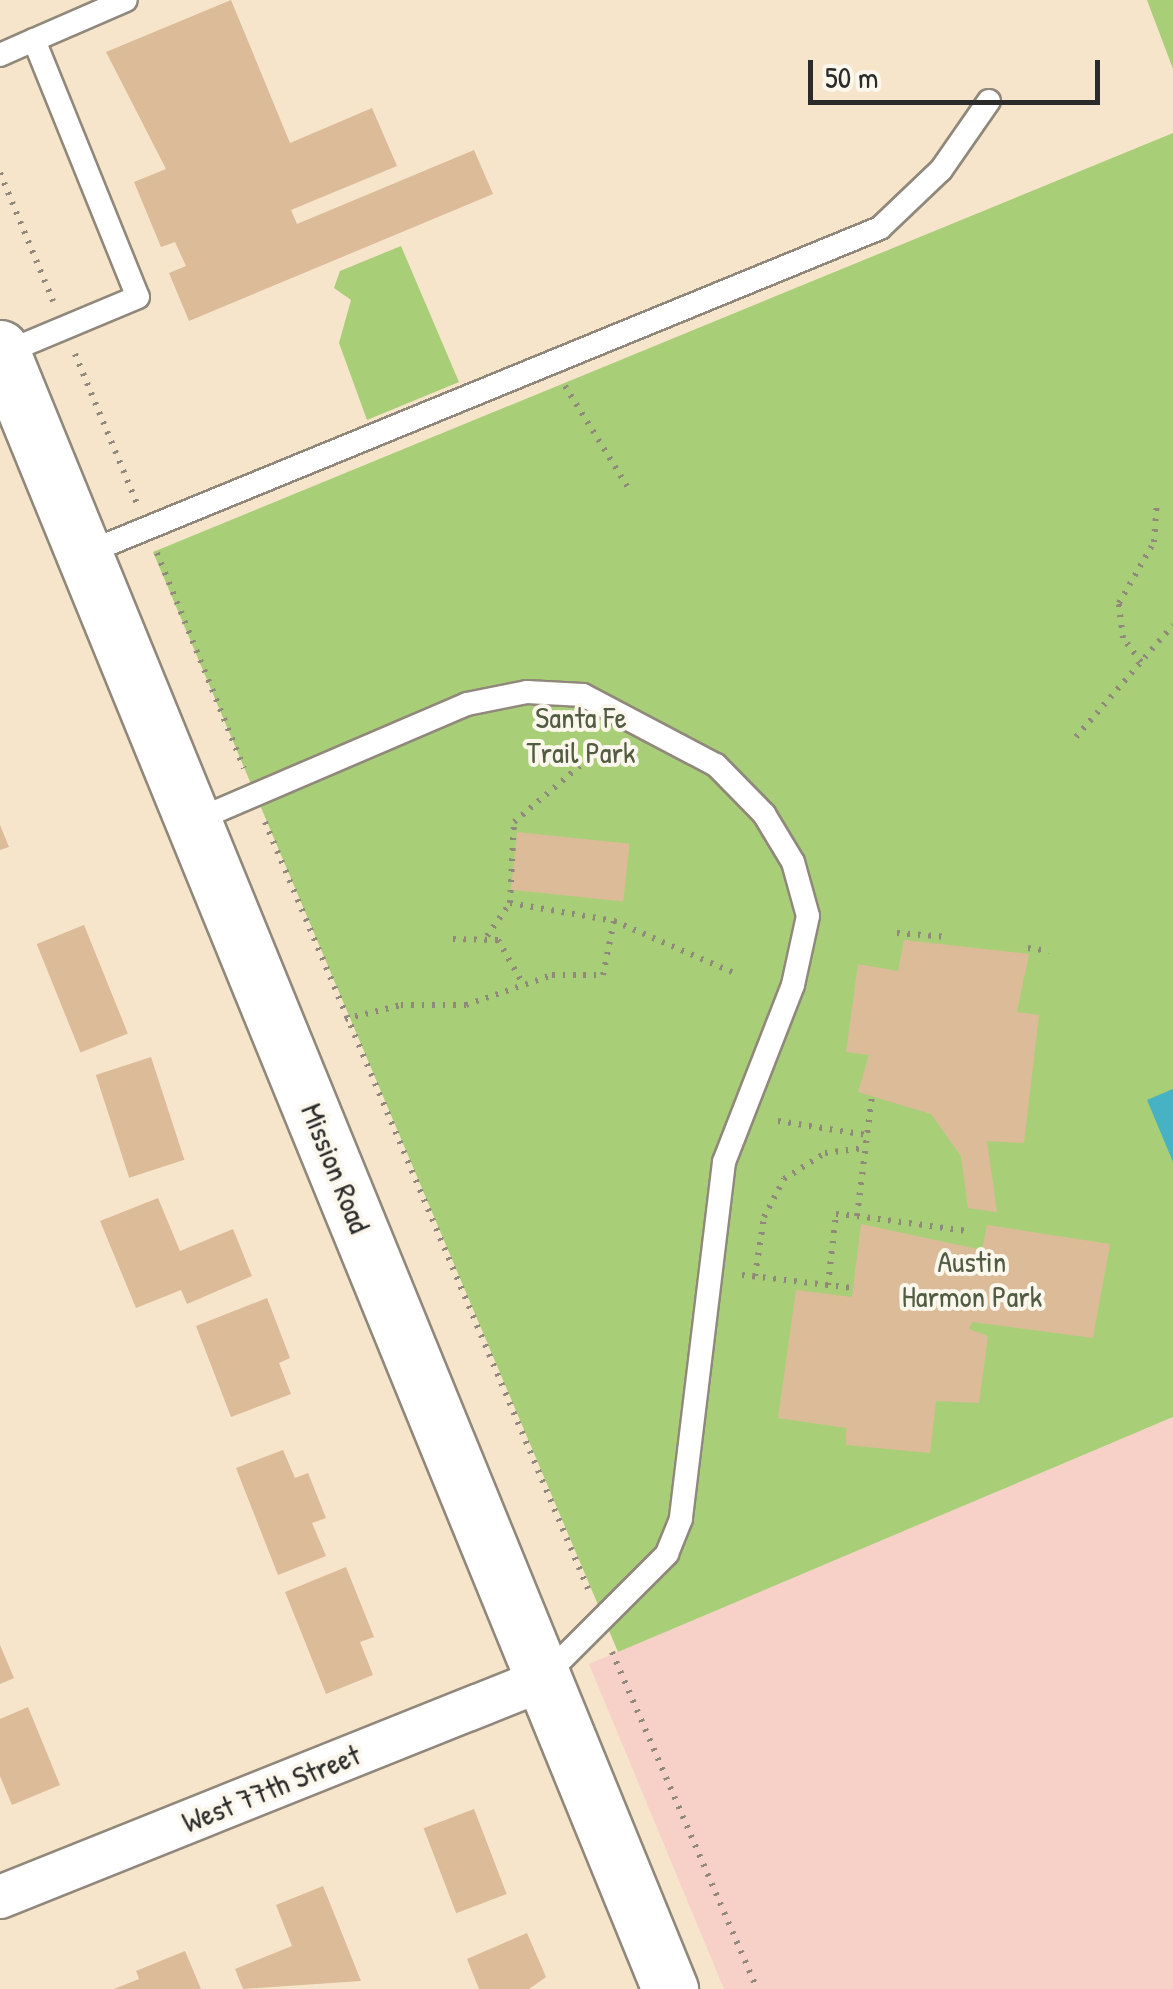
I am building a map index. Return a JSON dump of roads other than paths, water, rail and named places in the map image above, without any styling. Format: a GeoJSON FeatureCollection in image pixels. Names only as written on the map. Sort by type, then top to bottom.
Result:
{"type":"FeatureCollection","features":[{"type":"Feature","properties":{"kind":"main road","name":"Mission Road"},"geometry":{"type":"LineString","coordinates":[[1,351],[670,1989]]}},
{"type":"Feature","properties":{"kind":"street","name":"West 77th Street"},"geometry":{"type":"LineString","coordinates":[[0,1897],[542,1680]]}},
{"type":"Feature","properties":{"kind":"lane"},"geometry":{"type":"LineString","coordinates":[[0,55],[126,0]]}},
{"type":"Feature","properties":{"kind":"lane"},"geometry":{"type":"LineString","coordinates":[[1,351],[138,297],[34,40]]}},
{"type":"Feature","properties":{"kind":"lane"},"geometry":{"type":"LineString","coordinates":[[84,554],[880,228],[941,170],[989,101]]}},
{"type":"Feature","properties":{"kind":"lane"},"geometry":{"type":"LineString","coordinates":[[192,822],[467,704],[564,694],[640,718],[716,765],[764,814],[792,862],[808,916],[792,985],[724,1162],[681,1519],[667,1554],[542,1680]]}},
{"type":"Feature","properties":{"kind":"water"},"geometry":{"type":"Polygon","coordinates":[[[1173,1089],[1173,1162],[1147,1100],[1173,1089]]]}},
{"type":"Feature","properties":{"kind":"park label","name":"Santa Fe Trail Park"},"geometry":{"type":"Point","coordinates":[581,734]}},
{"type":"Feature","properties":{"kind":"park label","name":"Austin Harmon Park"},"geometry":{"type":"Point","coordinates":[972,1278]}}]}
